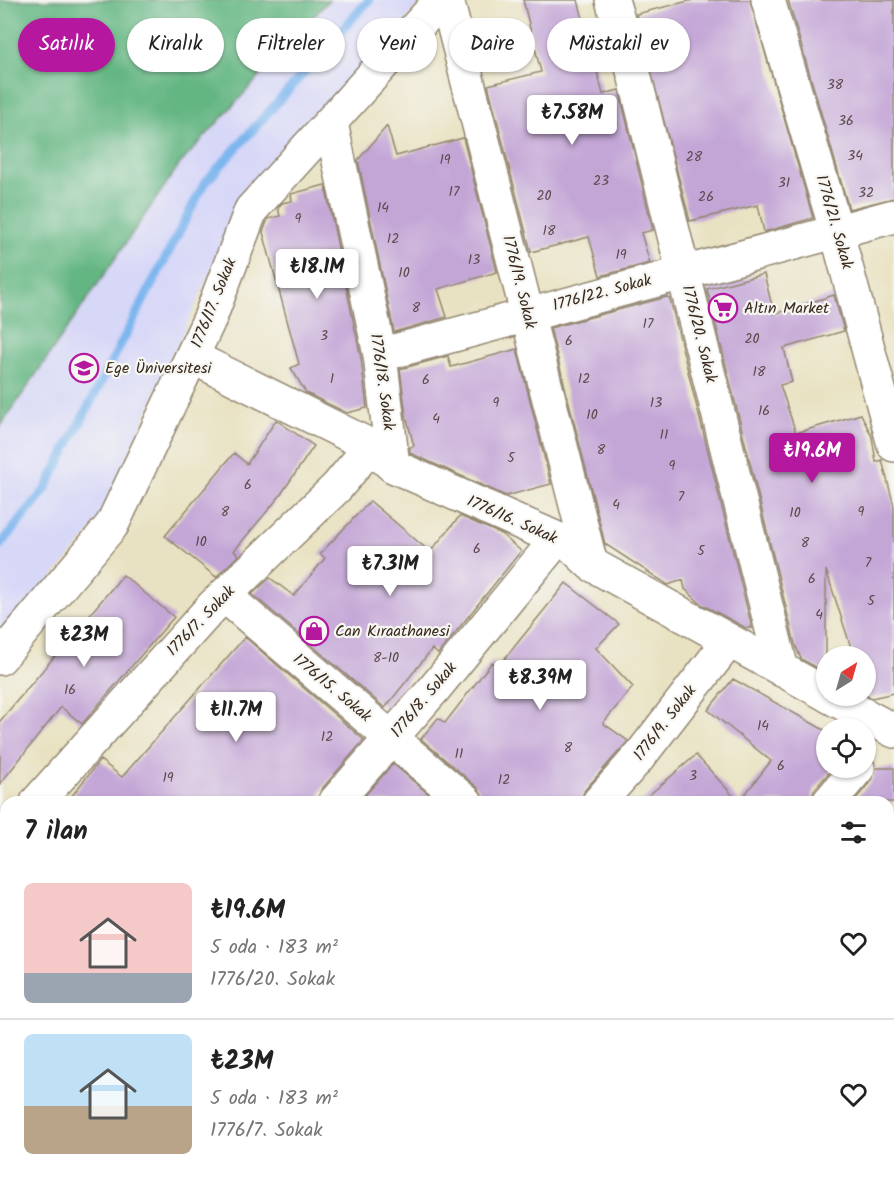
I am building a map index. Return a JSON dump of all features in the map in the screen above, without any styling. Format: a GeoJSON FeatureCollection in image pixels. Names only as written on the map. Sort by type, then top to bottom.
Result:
{"type":"FeatureCollection","features":[{"type":"Feature","properties":{"kind":"street","name":"1776/17. Sokak"},"geometry":{"type":"LineString","coordinates":[[0,658],[112,525],[210,318],[251,210],[441,0]]}},
{"type":"Feature","properties":{"kind":"street","name":"1776/19. Sokak"},"geometry":{"type":"LineString","coordinates":[[447,0],[591,564]]}},
{"type":"Feature","properties":{"kind":"street","name":"1776/20. Sokak"},"geometry":{"type":"LineString","coordinates":[[612,0],[634,74],[782,670]]}},
{"type":"Feature","properties":{"kind":"street","name":"1776/21. Sokak"},"geometry":{"type":"LineString","coordinates":[[768,0],[837,233],[894,445]]}},
{"type":"Feature","properties":{"kind":"street","name":"1776/18. Sokak"},"geometry":{"type":"LineString","coordinates":[[331,123],[380,355],[382,456]]}},
{"type":"Feature","properties":{"kind":"street","name":"1776/22. Sokak"},"geometry":{"type":"LineString","coordinates":[[380,355],[527,313],[837,233],[894,216]]}},
{"type":"Feature","properties":{"kind":"street","name":"1776/16. Sokak"},"geometry":{"type":"LineString","coordinates":[[192,357],[382,456],[571,545],[591,564],[816,688]]}},
{"type":"Feature","properties":{"kind":"street","name":"1776/7. Sokak"},"geometry":{"type":"LineString","coordinates":[[42,796],[196,624],[337,487],[382,456]]}},
{"type":"Feature","properties":{"kind":"street","name":"1776/8. Sokak"},"geometry":{"type":"LineString","coordinates":[[340,796],[557,539]]}},
{"type":"Feature","properties":{"kind":"street","name":"1776/15. Sokak"},"geometry":{"type":"LineString","coordinates":[[225,596],[459,796]]}},
{"type":"Feature","properties":{"kind":"street","name":"1776/9. Sokak"},"geometry":{"type":"LineString","coordinates":[[603,796],[639,757],[729,641]]}},
{"type":"Feature","properties":{"kind":"street","name":"1776/16. Sokak"},"geometry":{"type":"LineString","coordinates":[[848,706],[893,730]]}},
{"type":"Feature","properties":{"kind":"street"},"geometry":{"type":"LineString","coordinates":[[876,748],[893,730]]}},
{"type":"Feature","properties":{"kind":"street"},"geometry":{"type":"LineString","coordinates":[[834,796],[849,778]]}},
{"type":"Feature","properties":{"kind":"shaded area","name":"Ege Üniversitesi"},"geometry":{"type":"Polygon","coordinates":[[[0,0],[423,0],[407,18],[357,18],[357,72],[360,72],[239,209],[96,526],[0,638],[0,0]]]}},
{"type":"Feature","properties":{"kind":"green space"},"geometry":{"type":"Polygon","coordinates":[[[0,0],[329,0],[313,18],[236,18],[236,72],[264,72],[179,165],[0,427],[0,0]]]}},
{"type":"Feature","properties":{"kind":"building"},"geometry":{"type":"Polygon","coordinates":[[[523,0],[578,0],[583,18],[547,18],[547,72],[597,72],[603,94],[619,90],[653,230],[641,233],[650,263],[600,276],[589,237],[531,252],[488,85],[541,72],[535,48],[535,18],[528,18],[523,0]]]}},
{"type":"Feature","properties":{"kind":"building"},"geometry":{"type":"Polygon","coordinates":[[[693,0],[750,0],[813,218],[764,232],[758,205],[690,221],[651,72],[690,72],[690,18],[637,18],[636,14],[693,0]]]}},
{"type":"Feature","properties":{"kind":"building"},"geometry":{"type":"Polygon","coordinates":[[[788,0],[894,0],[894,198],[849,209],[788,0]]]}},
{"type":"Feature","properties":{"kind":"building"},"geometry":{"type":"Polygon","coordinates":[[[387,126],[396,156],[463,138],[497,272],[438,289],[447,317],[394,332],[358,160],[387,126]]]}},
{"type":"Feature","properties":{"kind":"building"},"geometry":{"type":"Polygon","coordinates":[[[325,185],[361,358],[367,408],[347,413],[306,393],[291,368],[299,364],[263,232],[268,219],[280,216],[278,208],[282,203],[292,201],[291,194],[325,185]]]}},
{"type":"Feature","properties":{"kind":"building"},"geometry":{"type":"Polygon","coordinates":[[[764,274],[774,314],[834,295],[844,331],[784,348],[792,382],[780,385],[796,433],[861,414],[872,437],[876,462],[882,460],[894,506],[894,693],[876,697],[876,646],[850,646],[826,570],[826,646],[816,646],[816,667],[801,659],[795,644],[707,289],[764,274]]]}},
{"type":"Feature","properties":{"kind":"building"},"geometry":{"type":"Polygon","coordinates":[[[667,297],[670,299],[752,628],[746,628],[701,604],[685,589],[683,580],[668,585],[605,544],[550,328],[667,297]]]}},
{"type":"Feature","properties":{"kind":"building"},"geometry":{"type":"Polygon","coordinates":[[[517,349],[551,484],[506,496],[410,453],[410,447],[414,446],[406,416],[400,369],[448,356],[451,367],[517,349]]]}},
{"type":"Feature","properties":{"kind":"building"},"geometry":{"type":"Polygon","coordinates":[[[276,420],[314,446],[279,497],[234,551],[239,555],[216,577],[165,536],[234,453],[247,464],[276,420]]]}},
{"type":"Feature","properties":{"kind":"building"},"geometry":{"type":"Polygon","coordinates":[[[370,501],[430,552],[460,516],[501,534],[521,551],[438,654],[432,649],[385,708],[252,594],[270,578],[294,596],[325,558],[320,554],[370,501]]]}},
{"type":"Feature","properties":{"kind":"building"},"geometry":{"type":"Polygon","coordinates":[[[123,575],[174,617],[82,724],[61,707],[0,784],[0,721],[123,575]]]}},
{"type":"Feature","properties":{"kind":"building"},"geometry":{"type":"Polygon","coordinates":[[[566,583],[619,624],[596,648],[633,687],[603,723],[628,741],[585,790],[582,796],[481,796],[478,788],[421,739],[438,718],[445,723],[492,662],[498,667],[566,583]]]}},
{"type":"Feature","properties":{"kind":"building"},"geometry":{"type":"Polygon","coordinates":[[[245,637],[364,740],[321,790],[319,796],[72,796],[100,760],[122,777],[245,637]]]}},
{"type":"Feature","properties":{"kind":"building"},"geometry":{"type":"Polygon","coordinates":[[[733,679],[816,725],[816,778],[824,778],[814,790],[812,796],[744,796],[771,761],[708,710],[733,679]]]}},
{"type":"Feature","properties":{"kind":"building"},"geometry":{"type":"Polygon","coordinates":[[[696,755],[734,796],[648,796],[696,755]]]}},
{"type":"Feature","properties":{"kind":"building"},"geometry":{"type":"Polygon","coordinates":[[[393,764],[431,796],[364,796],[393,764]]]}},
{"type":"Feature","properties":{"kind":"building"},"geometry":{"type":"Polygon","coordinates":[[[876,768],[894,768],[894,796],[858,796],[873,778],[876,778],[876,768]]]}},
{"type":"Feature","properties":{"kind":"waterway"},"geometry":{"type":"LineString","coordinates":[[0,545],[45,490],[204,184],[369,0]]}},
{"type":"Feature","properties":{"kind":"place","name":"Altın Market"},"geometry":{"type":"Point","coordinates":[723,308]}},
{"type":"Feature","properties":{"kind":"place","name":"Ege Üniversitesi"},"geometry":{"type":"Point","coordinates":[84,368]}},
{"type":"Feature","properties":{"kind":"place","name":"Can Kıraathanesi"},"geometry":{"type":"Point","coordinates":[314,631]}}]}
